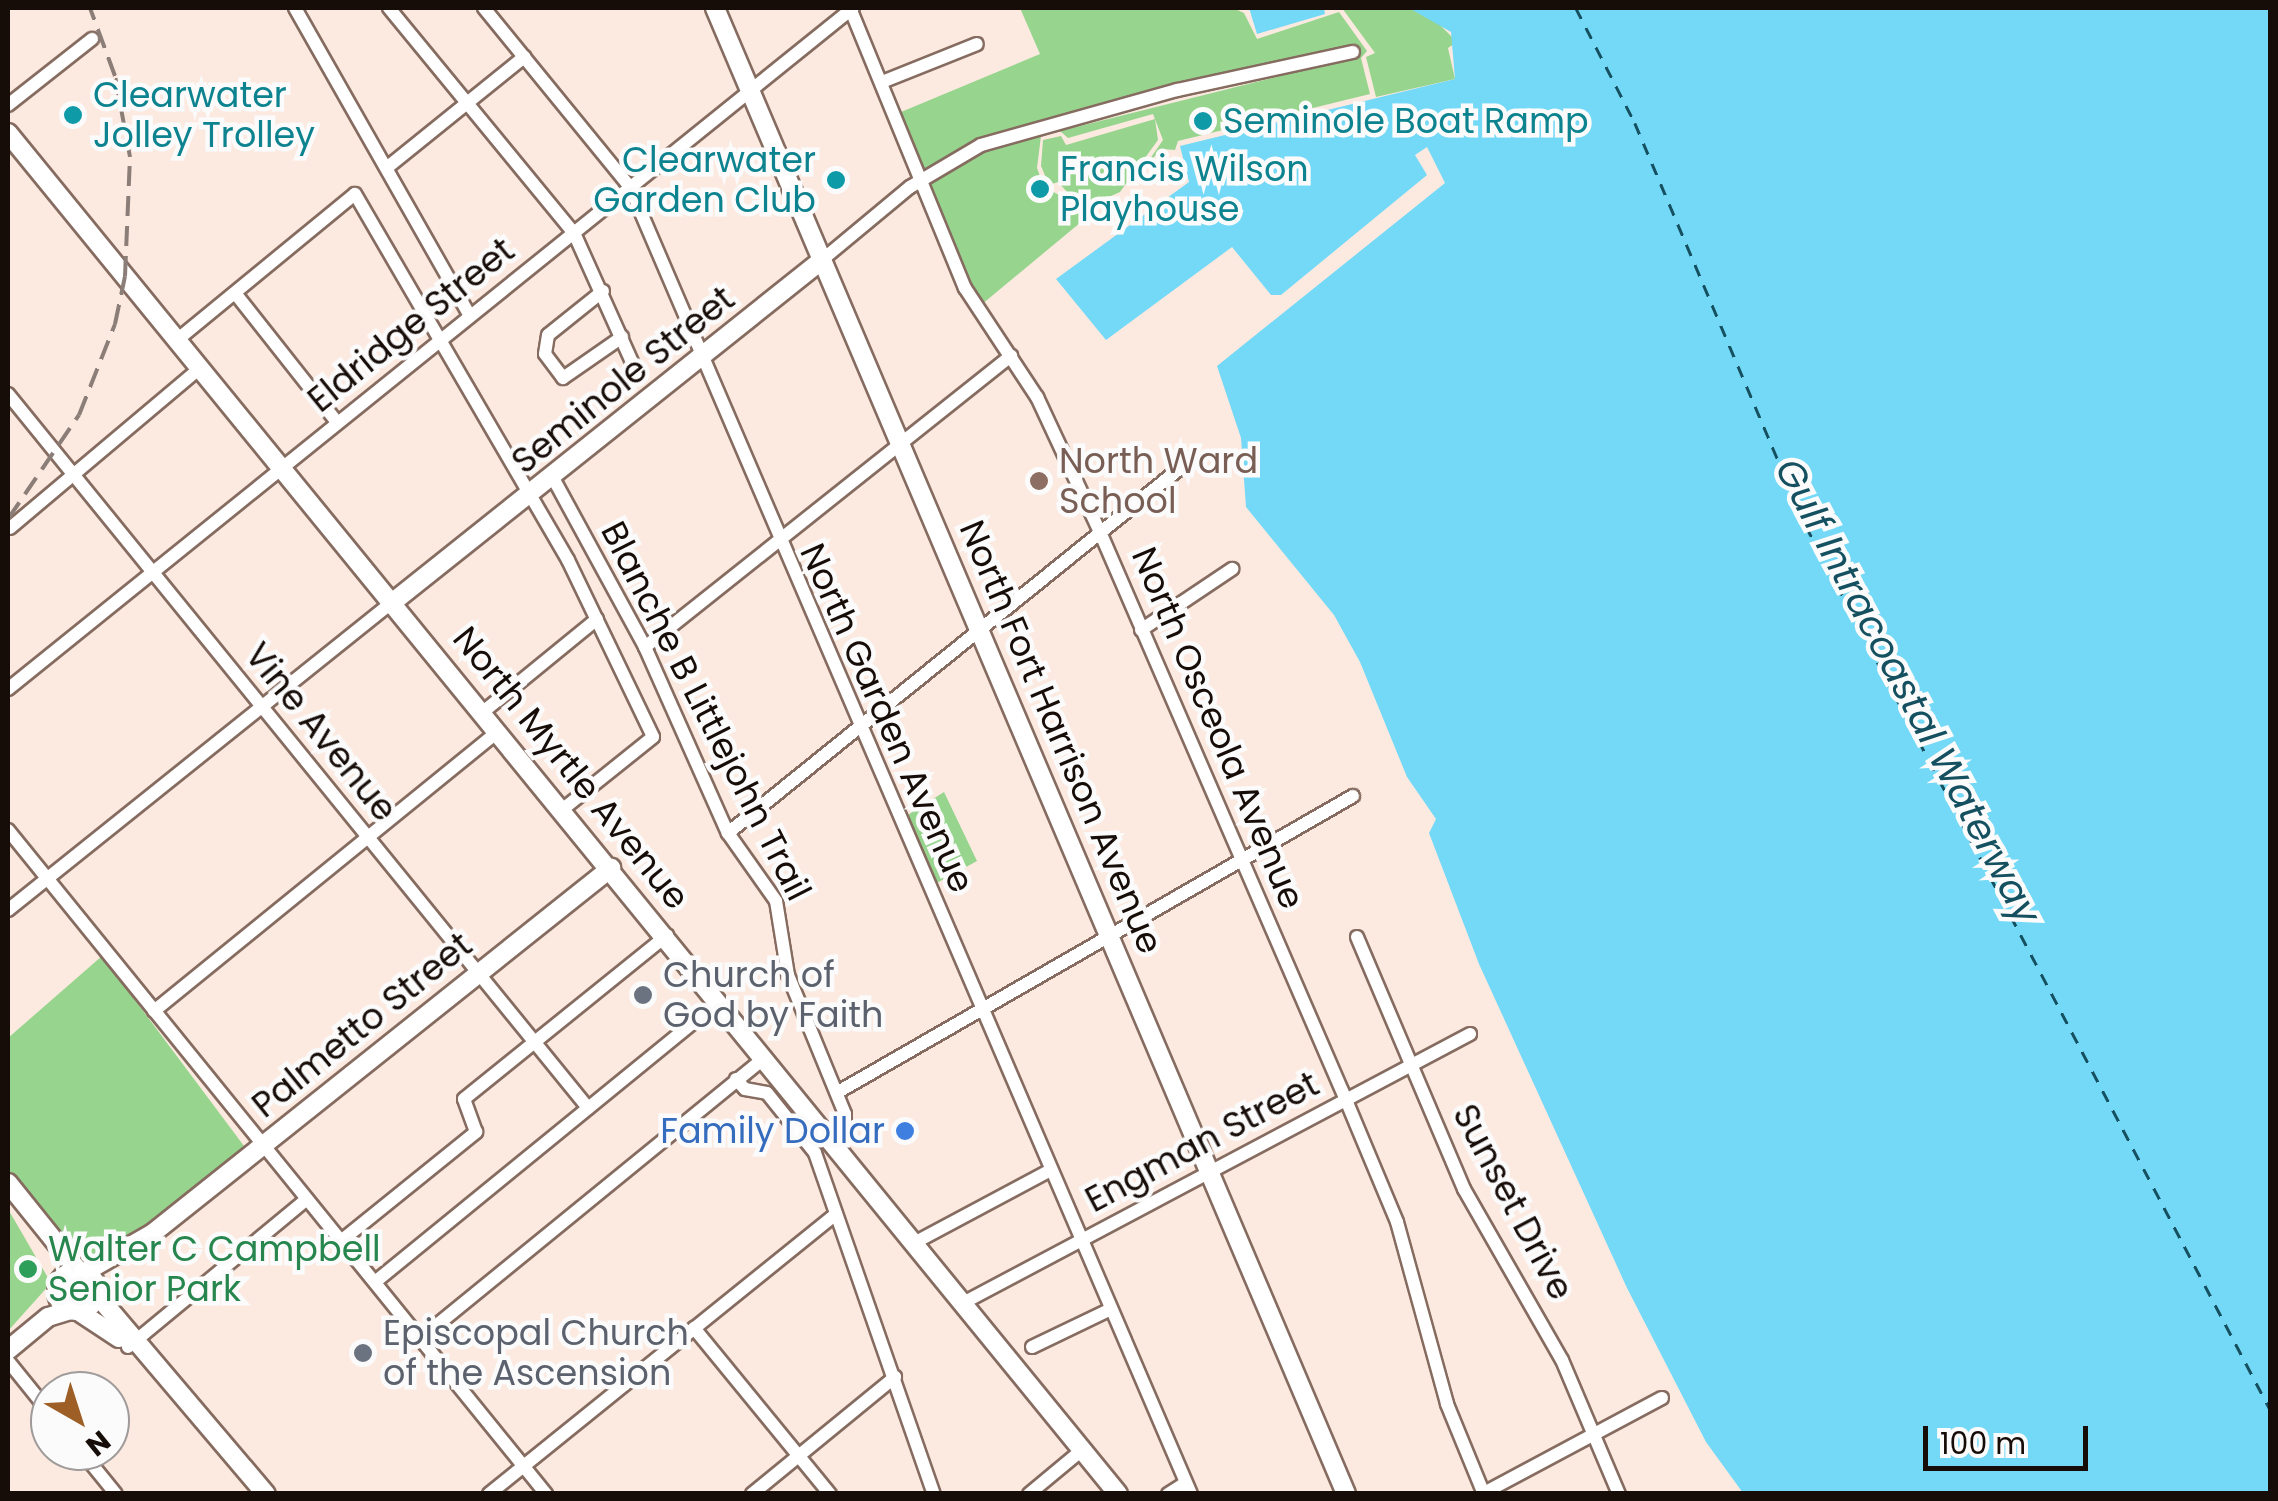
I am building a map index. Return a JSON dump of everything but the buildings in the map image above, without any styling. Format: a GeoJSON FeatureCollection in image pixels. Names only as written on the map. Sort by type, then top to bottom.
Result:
{"type":"FeatureCollection","features":[{"type":"Feature","properties":{"kind":"street"},"geometry":{"type":"LineString","coordinates":[[295,8],[389,166],[470,316]]}},
{"type":"Feature","properties":{"kind":"street"},"geometry":{"type":"LineString","coordinates":[[389,8],[574,233],[636,371]]}},
{"type":"Feature","properties":{"kind":"street","name":"North Garden Avenue"},"geometry":{"type":"LineString","coordinates":[[484,8],[630,187],[777,543],[1187,1489],[1168,1494]]}},
{"type":"Feature","properties":{"kind":"street","name":"North Fort Harrison Avenue"},"geometry":{"type":"LineString","coordinates":[[715,8],[1346,1494]]}},
{"type":"Feature","properties":{"kind":"street","name":"Eldridge Street"},"geometry":{"type":"LineString","coordinates":[[8,689],[851,8]]}},
{"type":"Feature","properties":{"kind":"street","name":"North Osceola Avenue"},"geometry":{"type":"LineString","coordinates":[[851,8],[975,306],[1011,356],[1100,532],[1398,1222],[1447,1404],[1483,1493]]}},
{"type":"Feature","properties":{"kind":"street"},"geometry":{"type":"LineString","coordinates":[[8,105],[92,39]]}},
{"type":"Feature","properties":{"kind":"street"},"geometry":{"type":"LineString","coordinates":[[882,82],[977,44]]}},
{"type":"Feature","properties":{"kind":"street","name":"Seminole Street"},"geometry":{"type":"LineString","coordinates":[[8,910],[553,478],[922,178],[980,146],[1178,90],[1353,52]]}},
{"type":"Feature","properties":{"kind":"street"},"geometry":{"type":"LineString","coordinates":[[389,166],[524,56]]}},
{"type":"Feature","properties":{"kind":"street","name":"North Myrtle Avenue"},"geometry":{"type":"LineString","coordinates":[[8,133],[667,935],[1118,1494]]}},
{"type":"Feature","properties":{"kind":"street","name":"Blanche B Littlejohn Trail"},"geometry":{"type":"LineString","coordinates":[[234,293],[355,194],[530,496],[597,619],[653,737],[563,810]]}},
{"type":"Feature","properties":{"kind":"street"},"geometry":{"type":"LineString","coordinates":[[603,291],[548,335],[545,354],[563,378],[622,337]]}},
{"type":"Feature","properties":{"kind":"street"},"geometry":{"type":"LineString","coordinates":[[177,340],[234,293],[338,422]]}},
{"type":"Feature","properties":{"kind":"street"},"geometry":{"type":"LineString","coordinates":[[645,647],[1011,356]]}},
{"type":"Feature","properties":{"kind":"street"},"geometry":{"type":"LineString","coordinates":[[10,528],[200,368]]}},
{"type":"Feature","properties":{"kind":"street","name":"Vine Avenue"},"geometry":{"type":"LineString","coordinates":[[8,394],[588,1108]]}},
{"type":"Feature","properties":{"kind":"street"},"geometry":{"type":"LineString","coordinates":[[728,834],[1194,457]]}},
{"type":"Feature","properties":{"kind":"street","name":"Blanche B Littlejohn Trail"},"geometry":{"type":"LineString","coordinates":[[553,478],[645,647],[728,834],[776,902],[788,975],[838,1092]]}},
{"type":"Feature","properties":{"kind":"street"},"geometry":{"type":"LineString","coordinates":[[1142,630],[1232,569]]}},
{"type":"Feature","properties":{"kind":"street"},"geometry":{"type":"LineString","coordinates":[[483,712],[597,619]]}},
{"type":"Feature","properties":{"kind":"street"},"geometry":{"type":"LineString","coordinates":[[154,1011],[499,731]]}},
{"type":"Feature","properties":{"kind":"street"},"geometry":{"type":"LineString","coordinates":[[829,1138],[845,1123],[838,1092],[1353,796]]}},
{"type":"Feature","properties":{"kind":"street"},"geometry":{"type":"LineString","coordinates":[[8,830],[546,1494]]}},
{"type":"Feature","properties":{"kind":"street","name":"Palmetto Street"},"geometry":{"type":"LineString","coordinates":[[75,1310],[153,1233],[611,868]]}},
{"type":"Feature","properties":{"kind":"street"},"geometry":{"type":"LineString","coordinates":[[341,1241],[476,1132],[464,1098],[667,935]]}},
{"type":"Feature","properties":{"kind":"street","name":"Sunset Drive"},"geometry":{"type":"LineString","coordinates":[[1356,937],[1464,1190],[1562,1360],[1619,1494]]}},
{"type":"Feature","properties":{"kind":"street"},"geometry":{"type":"LineString","coordinates":[[375,1282],[719,1000]]}},
{"type":"Feature","properties":{"kind":"street","name":"Engman Street"},"geometry":{"type":"LineString","coordinates":[[963,1303],[1470,1034]]}},
{"type":"Feature","properties":{"kind":"street"},"geometry":{"type":"LineString","coordinates":[[421,1338],[764,1058]]}},
{"type":"Feature","properties":{"kind":"street"},"geometry":{"type":"LineString","coordinates":[[736,1079],[745,1089],[768,1093],[815,1153],[934,1494]]}},
{"type":"Feature","properties":{"kind":"street"},"geometry":{"type":"LineString","coordinates":[[914,1244],[1052,1170]]}},
{"type":"Feature","properties":{"kind":"street"},"geometry":{"type":"LineString","coordinates":[[8,1183],[82,1271],[132,1343],[254,1494]]}},
{"type":"Feature","properties":{"kind":"street"},"geometry":{"type":"LineString","coordinates":[[8,1199],[49,1258],[57,1288],[75,1310],[132,1343],[266,1494]]}},
{"type":"Feature","properties":{"kind":"street"},"geometry":{"type":"LineString","coordinates":[[132,1343],[306,1199]]}},
{"type":"Feature","properties":{"kind":"street"},"geometry":{"type":"LineString","coordinates":[[488,1494],[836,1214]]}},
{"type":"Feature","properties":{"kind":"street","name":"Palmetto Street"},"geometry":{"type":"LineString","coordinates":[[57,1288],[153,1233]]}},
{"type":"Feature","properties":{"kind":"street"},"geometry":{"type":"LineString","coordinates":[[8,1339],[57,1288]]}},
{"type":"Feature","properties":{"kind":"street"},"geometry":{"type":"LineString","coordinates":[[1032,1348],[1111,1309]]}},
{"type":"Feature","properties":{"kind":"street"},"geometry":{"type":"LineString","coordinates":[[8,1350],[48,1317],[75,1310]]}},
{"type":"Feature","properties":{"kind":"street"},"geometry":{"type":"LineString","coordinates":[[694,1328],[830,1494]]}},
{"type":"Feature","properties":{"kind":"street"},"geometry":{"type":"LineString","coordinates":[[8,1361],[30,1388]]}},
{"type":"Feature","properties":{"kind":"street"},"geometry":{"type":"LineString","coordinates":[[752,1494],[895,1377]]}},
{"type":"Feature","properties":{"kind":"street"},"geometry":{"type":"LineString","coordinates":[[1483,1493],[1662,1398]]}},
{"type":"Feature","properties":{"kind":"street"},"geometry":{"type":"LineString","coordinates":[[1029,1494],[1082,1450]]}},
{"type":"Feature","properties":{"kind":"street"},"geometry":{"type":"LineString","coordinates":[[97,1471],[116,1494]]}},
{"type":"Feature","properties":{"kind":"green space"},"geometry":{"type":"Polygon","coordinates":[[[1020,8],[1233,8],[1244,13],[1257,39],[1339,12],[1367,51],[1361,58],[1370,94],[1178,141],[1175,150],[1162,149],[1145,166],[1163,140],[1153,114],[1068,138],[1060,131],[1360,56],[1356,44],[1176,84],[978,140],[924,169],[901,112],[1040,54],[1020,8]]]}},
{"type":"Feature","properties":{"kind":"green space"},"geometry":{"type":"Polygon","coordinates":[[[1342,8],[1409,8],[1433,18],[1457,42],[1448,48],[1455,79],[1376,97],[1366,57],[1375,53],[1342,8]]]}},
{"type":"Feature","properties":{"kind":"green space"},"geometry":{"type":"Polygon","coordinates":[[[1155,119],[1158,140],[1120,192],[1071,214],[1068,193],[1058,182],[1049,185],[1041,166],[1043,140],[1061,136],[1066,145],[1155,119]]]}},
{"type":"Feature","properties":{"kind":"green space"},"geometry":{"type":"Polygon","coordinates":[[[1041,136],[1037,168],[1044,187],[1061,196],[1067,216],[1098,208],[981,305],[929,181],[983,151],[1041,136]]]}},
{"type":"Feature","properties":{"kind":"green space"},"geometry":{"type":"Polygon","coordinates":[[[944,792],[977,861],[933,885],[903,818],[944,792]]]}},
{"type":"Feature","properties":{"kind":"green space"},"geometry":{"type":"Polygon","coordinates":[[[102,956],[247,1150],[149,1228],[86,1266],[68,1256],[8,1174],[8,1038],[102,956]]]}},
{"type":"Feature","properties":{"kind":"green space","name":"Walter C Campbell Senior Park"},"geometry":{"type":"Polygon","coordinates":[[[8,1209],[51,1283],[8,1331],[8,1209]]]}},
{"type":"Feature","properties":{"kind":"water"},"geometry":{"type":"Polygon","coordinates":[[[1249,8],[1324,8],[1325,14],[1257,34],[1249,8]]]}},
{"type":"Feature","properties":{"kind":"water","name":"Gulf Intracoastal Waterway"},"geometry":{"type":"Polygon","coordinates":[[[1409,8],[2270,8],[2270,1493],[1743,1493],[1706,1442],[1627,1288],[1479,964],[1429,833],[1436,819],[1407,777],[1360,662],[1334,615],[1246,507],[1241,438],[1217,366],[1445,183],[1427,147],[1415,155],[1427,175],[1281,295],[1271,295],[1232,247],[1106,340],[1056,279],[1189,182],[1180,146],[1455,79],[1451,32],[1409,8]]]}},
{"type":"Feature","properties":{"kind":"ferry route"},"geometry":{"type":"LineString","coordinates":[[1576,8],[1635,123],[1806,526],[2270,1409]]}},
{"type":"Feature","properties":{"kind":"railway"},"geometry":{"type":"LineString","coordinates":[[8,519],[79,415],[115,324],[125,276],[130,157],[115,76],[90,8]]}},
{"type":"Feature","properties":{"kind":"place","name":"Clearwater Jolley Trolley"},"geometry":{"type":"Point","coordinates":[73,115]}},
{"type":"Feature","properties":{"kind":"place","name":"Seminole Boat Ramp"},"geometry":{"type":"Point","coordinates":[1203,121]}},
{"type":"Feature","properties":{"kind":"place","name":"Clearwater Garden Club"},"geometry":{"type":"Point","coordinates":[836,180]}},
{"type":"Feature","properties":{"kind":"place","name":"Francis Wilson Playhouse"},"geometry":{"type":"Point","coordinates":[1040,189]}},
{"type":"Feature","properties":{"kind":"place","name":"North Ward School"},"geometry":{"type":"Point","coordinates":[1039,481]}},
{"type":"Feature","properties":{"kind":"place","name":"Church of God by Faith"},"geometry":{"type":"Point","coordinates":[643,995]}},
{"type":"Feature","properties":{"kind":"place","name":"Family Dollar"},"geometry":{"type":"Point","coordinates":[905,1131]}},
{"type":"Feature","properties":{"kind":"place","name":"Walter C Campbell Senior Park"},"geometry":{"type":"Point","coordinates":[28,1269]}},
{"type":"Feature","properties":{"kind":"place","name":"Episcopal Church of the Ascension"},"geometry":{"type":"Point","coordinates":[363,1353]}}]}
